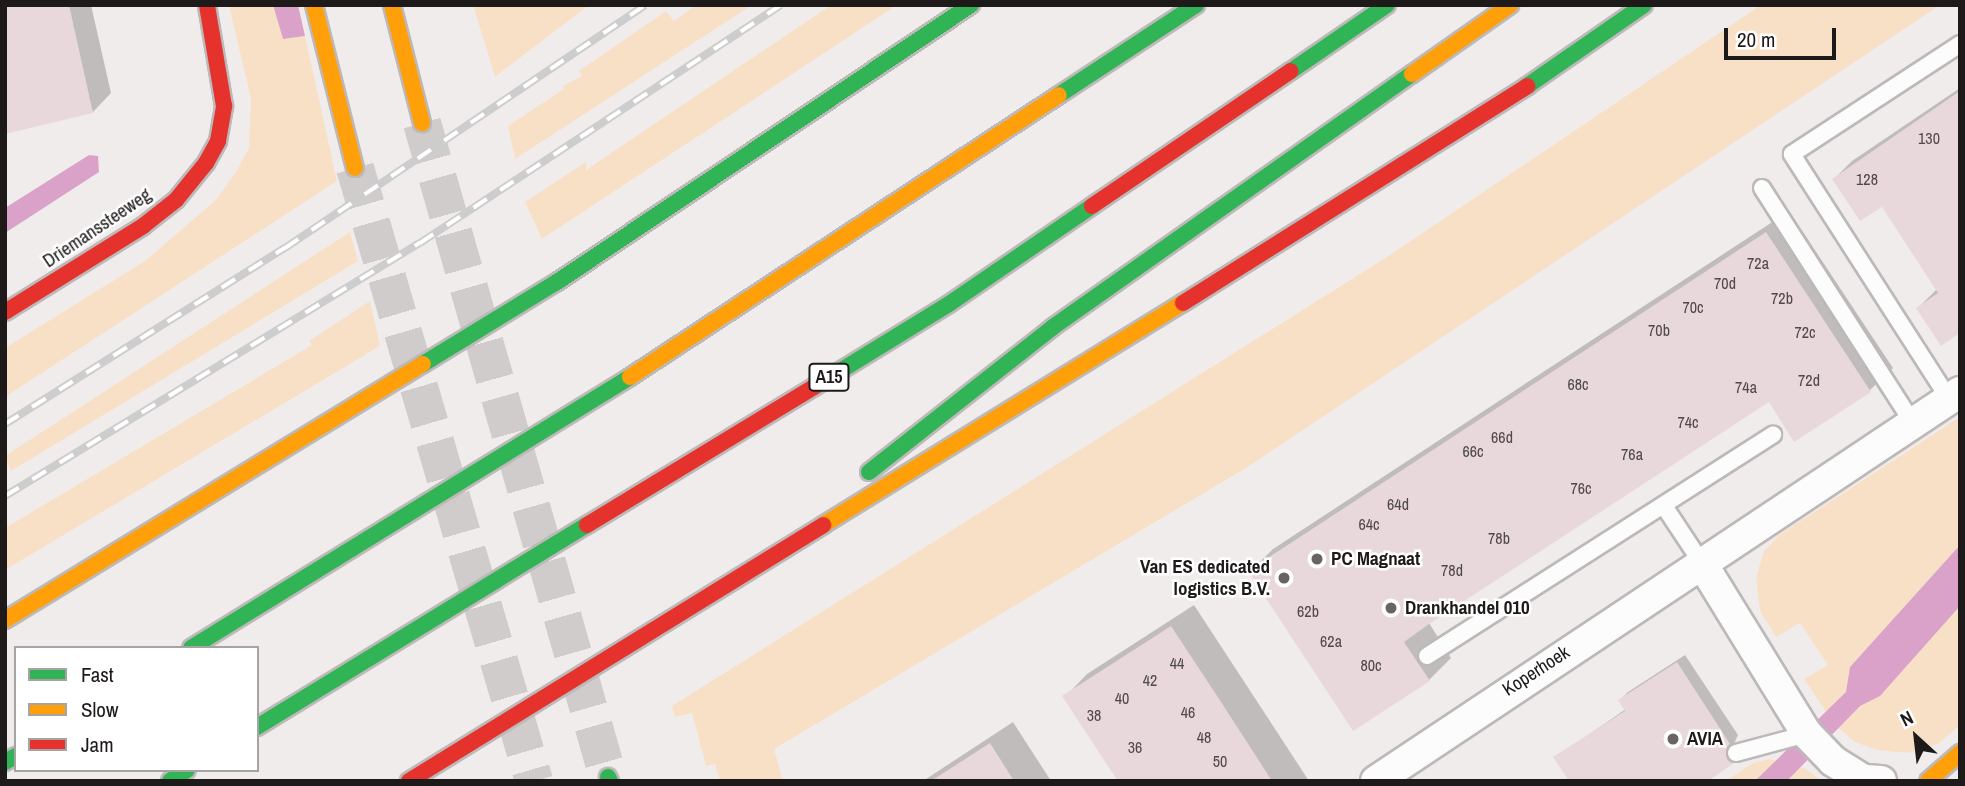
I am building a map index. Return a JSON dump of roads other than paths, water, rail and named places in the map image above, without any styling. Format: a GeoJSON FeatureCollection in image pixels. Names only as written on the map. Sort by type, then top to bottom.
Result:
{"type":"FeatureCollection","features":[{"type":"Feature","properties":{"kind":"main road","name":"Driemanssteeweg"},"geometry":{"type":"LineString","coordinates":[[5,312],[143,226],[176,200],[206,163],[218,141],[223,106],[221,70],[207,5]]}},
{"type":"Feature","properties":{"kind":"main road"},"geometry":{"type":"LineString","coordinates":[[314,5],[355,168]]}},
{"type":"Feature","properties":{"kind":"main road"},"geometry":{"type":"LineString","coordinates":[[392,5],[422,123]]}},
{"type":"Feature","properties":{"kind":"main road"},"geometry":{"type":"LineString","coordinates":[[5,620],[557,282],[971,5]]}},
{"type":"Feature","properties":{"kind":"main road"},"geometry":{"type":"LineString","coordinates":[[194,646],[663,356],[1196,5]]}},
{"type":"Feature","properties":{"kind":"main road","name":"A15"},"geometry":{"type":"LineString","coordinates":[[259,726],[949,304],[1387,5]]}},
{"type":"Feature","properties":{"kind":"main road"},"geometry":{"type":"LineString","coordinates":[[747,569],[1053,327],[1510,5]]}},
{"type":"Feature","properties":{"kind":"main road"},"geometry":{"type":"LineString","coordinates":[[410,781],[747,569],[1072,375],[1468,128],[1644,5]]}},
{"type":"Feature","properties":{"kind":"main road"},"geometry":{"type":"LineString","coordinates":[[1928,781],[1960,753]]}},
{"type":"Feature","properties":{"kind":"street","name":"Koperhoek"},"geometry":{"type":"LineString","coordinates":[[1374,780],[1955,395]]}},
{"type":"Feature","properties":{"kind":"street"},"geometry":{"type":"LineString","coordinates":[[1700,562],[1807,734],[1833,761],[1864,780],[1881,781]]}},
{"type":"Feature","properties":{"kind":"lane"},"geometry":{"type":"LineString","coordinates":[[1955,395],[1792,154],[1960,44]]}},
{"type":"Feature","properties":{"kind":"lane"},"geometry":{"type":"LineString","coordinates":[[1762,188],[1913,423]]}},
{"type":"Feature","properties":{"kind":"lane"},"geometry":{"type":"LineString","coordinates":[[1427,656],[1773,435]]}},
{"type":"Feature","properties":{"kind":"lane"},"geometry":{"type":"LineString","coordinates":[[1664,506],[1700,562]]}},
{"type":"Feature","properties":{"kind":"lane"},"geometry":{"type":"LineString","coordinates":[[1736,753],[1807,734]]}},
{"type":"Feature","properties":{"kind":"tunnel"},"geometry":{"type":"LineString","coordinates":[[422,123],[608,777]]}},
{"type":"Feature","properties":{"kind":"tunnel"},"geometry":{"type":"LineString","coordinates":[[355,168],[534,781]]}},
{"type":"Feature","properties":{"kind":"railway"},"geometry":{"type":"LineString","coordinates":[[5,424],[285,248],[645,5]]}},
{"type":"Feature","properties":{"kind":"railway"},"geometry":{"type":"LineString","coordinates":[[5,496],[420,243],[781,5]]}},
{"type":"Feature","properties":{"kind":"place","name":"PC Magnaat"},"geometry":{"type":"Point","coordinates":[1317,559]}},
{"type":"Feature","properties":{"kind":"place","name":"Van ES dedicated logistics B.V."},"geometry":{"type":"Point","coordinates":[1284,578]}},
{"type":"Feature","properties":{"kind":"place","name":"Drankhandel 010"},"geometry":{"type":"Point","coordinates":[1391,608]}},
{"type":"Feature","properties":{"kind":"place","name":"AVIA"},"geometry":{"type":"Point","coordinates":[1673,739]}}]}
